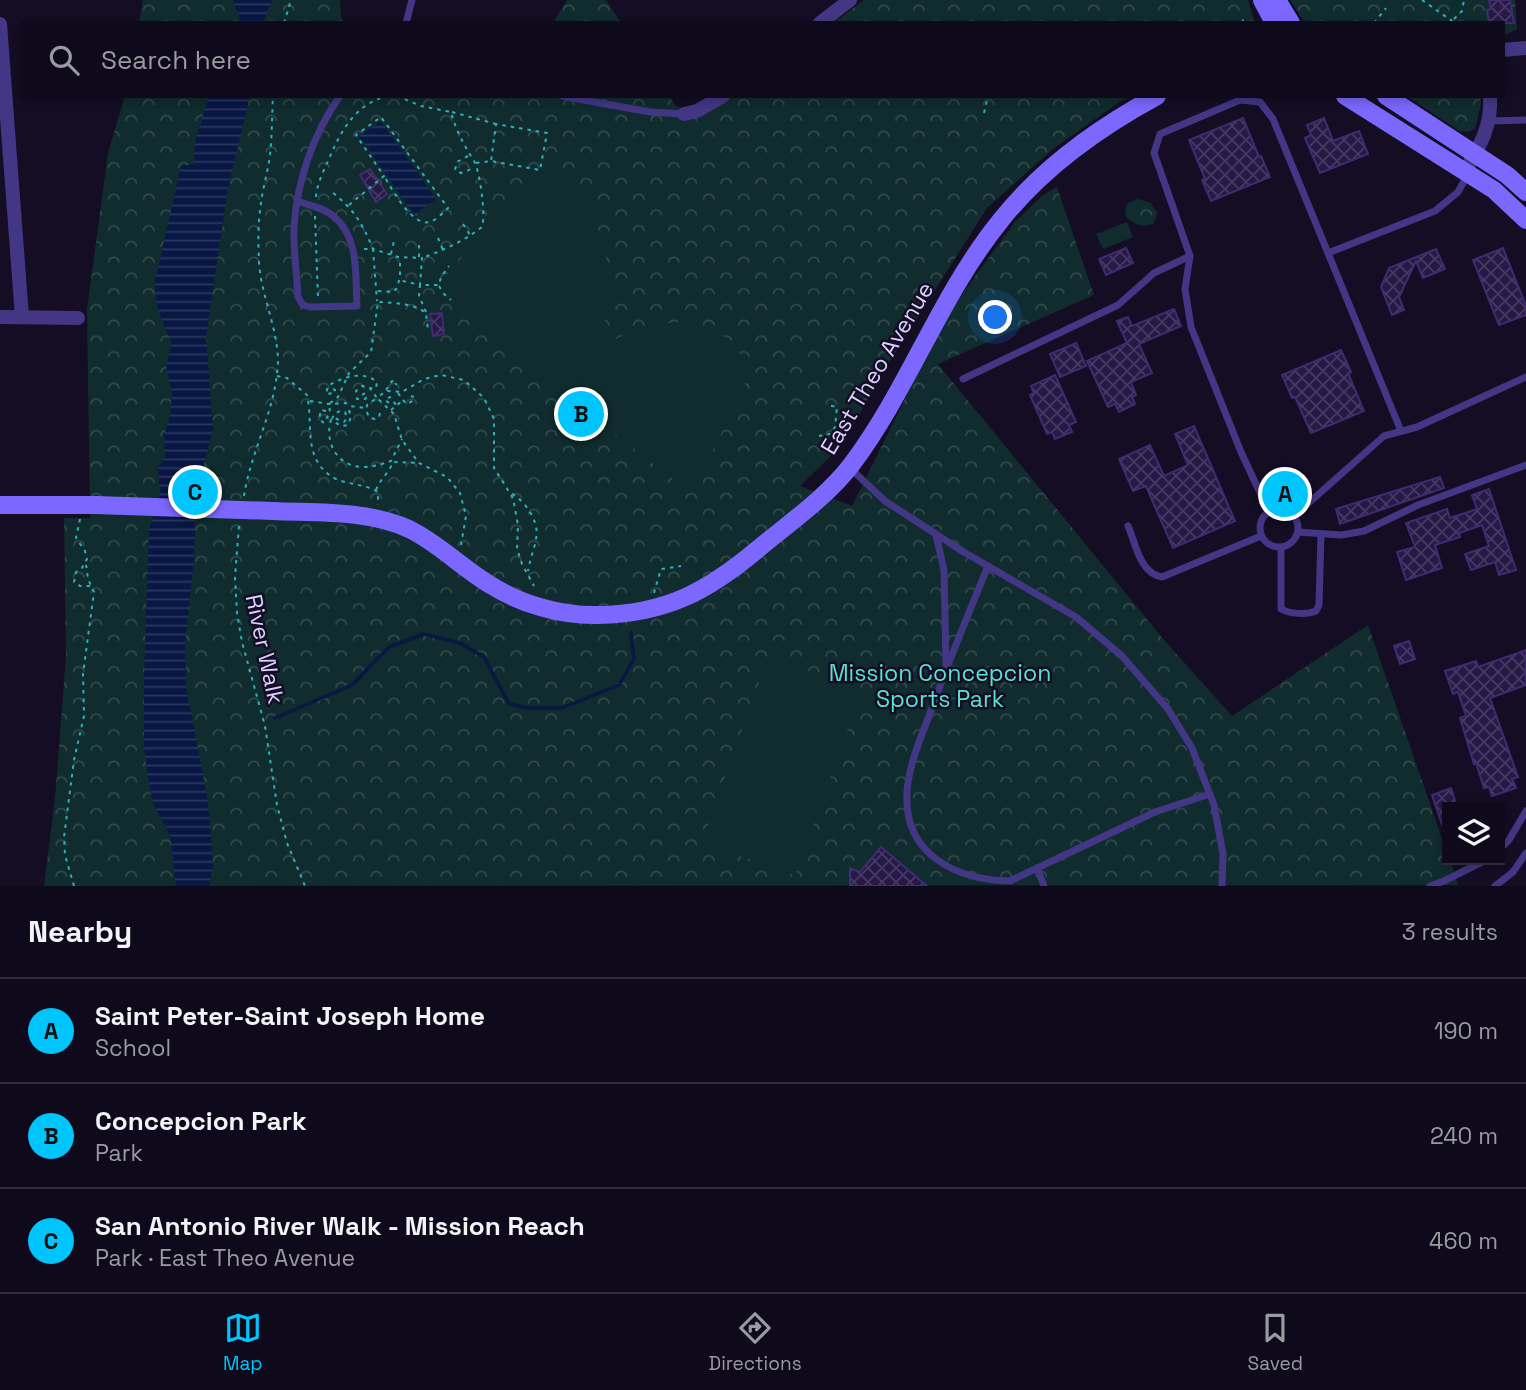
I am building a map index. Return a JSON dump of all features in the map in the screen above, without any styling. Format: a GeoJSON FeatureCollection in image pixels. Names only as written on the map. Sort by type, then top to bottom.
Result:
{"type":"FeatureCollection","features":[{"type":"Feature","properties":{"kind":"street"},"geometry":{"type":"LineString","coordinates":[[823,21],[850,0]]}},
{"type":"Feature","properties":{"kind":"street"},"geometry":{"type":"LineString","coordinates":[[1262,0],[1273,21]]}},
{"type":"Feature","properties":{"kind":"street"},"geometry":{"type":"LineString","coordinates":[[1277,0],[1290,21]]}},
{"type":"Feature","properties":{"kind":"street"},"geometry":{"type":"LineString","coordinates":[[0,24],[22,317]]}},
{"type":"Feature","properties":{"kind":"street"},"geometry":{"type":"LineString","coordinates":[[1505,50],[1526,48]]}},
{"type":"Feature","properties":{"kind":"street"},"geometry":{"type":"LineString","coordinates":[[684,114],[697,111],[720,98]]}},
{"type":"Feature","properties":{"kind":"street","name":"East Theo Avenue"},"geometry":{"type":"LineString","coordinates":[[0,505],[96,505],[273,511],[377,519],[411,530],[489,584],[532,604],[562,612],[596,615],[633,613],[667,605],[701,591],[732,570],[794,519],[849,467],[894,397],[947,297],[1002,217],[1062,158],[1098,131],[1154,98]]}},
{"type":"Feature","properties":{"kind":"street"},"geometry":{"type":"LineString","coordinates":[[1348,98],[1494,190],[1526,220]]}},
{"type":"Feature","properties":{"kind":"street"},"geometry":{"type":"LineString","coordinates":[[1389,98],[1507,175],[1526,192]]}},
{"type":"Feature","properties":{"kind":"street"},"geometry":{"type":"LineString","coordinates":[[1467,172],[1490,121],[1490,98]]}},
{"type":"Feature","properties":{"kind":"street"},"geometry":{"type":"LineString","coordinates":[[0,317],[78,318]]}},
{"type":"Feature","properties":{"kind":"lane"},"geometry":{"type":"LineString","coordinates":[[406,21],[411,0]]}},
{"type":"Feature","properties":{"kind":"lane"},"geometry":{"type":"LineString","coordinates":[[297,201],[333,216],[344,227],[354,253],[357,306],[303,305],[298,297],[294,229],[297,201],[302,175],[311,150],[339,98]]}},
{"type":"Feature","properties":{"kind":"lane"},"geometry":{"type":"LineString","coordinates":[[573,98],[650,112],[684,114]]}},
{"type":"Feature","properties":{"kind":"lane"},"geometry":{"type":"LineString","coordinates":[[1269,512],[1241,452],[1191,327],[1185,289],[1191,256],[1154,153],[1155,142],[1160,134],[1240,100],[1259,102],[1273,119],[1401,431]]}},
{"type":"Feature","properties":{"kind":"lane"},"geometry":{"type":"LineString","coordinates":[[1490,121],[1526,120]]}},
{"type":"Feature","properties":{"kind":"lane"},"geometry":{"type":"LineString","coordinates":[[1328,253],[1435,211],[1458,192],[1467,172]]}},
{"type":"Feature","properties":{"kind":"lane"},"geometry":{"type":"LineString","coordinates":[[963,379],[1118,305],[1154,273],[1191,256]]}},
{"type":"Feature","properties":{"kind":"lane"},"geometry":{"type":"LineString","coordinates":[[1294,516],[1384,436],[1417,427],[1526,377]]}},
{"type":"Feature","properties":{"kind":"lane"},"geometry":{"type":"LineString","coordinates":[[1298,532],[1341,535],[1364,531],[1418,505],[1526,465]]}},
{"type":"Feature","properties":{"kind":"lane"},"geometry":{"type":"LineString","coordinates":[[849,467],[885,501],[1076,617],[1122,656],[1168,709],[1192,748],[1210,794],[1223,854],[1223,886]]}},
{"type":"Feature","properties":{"kind":"lane"},"geometry":{"type":"LineString","coordinates":[[1287,510],[1294,516],[1298,524],[1295,540],[1281,548],[1266,543],[1261,536],[1261,523],[1269,512],[1287,510]]}},
{"type":"Feature","properties":{"kind":"lane"},"geometry":{"type":"LineString","coordinates":[[1128,526],[1146,570],[1153,576],[1162,577],[1261,536]]}},
{"type":"Feature","properties":{"kind":"lane"},"geometry":{"type":"LineString","coordinates":[[936,534],[944,570],[946,669]]}},
{"type":"Feature","properties":{"kind":"lane"},"geometry":{"type":"LineString","coordinates":[[1281,548],[1281,609],[1287,612],[1316,611],[1319,605],[1321,534]]}},
{"type":"Feature","properties":{"kind":"lane"},"geometry":{"type":"LineString","coordinates":[[988,566],[946,669],[911,768],[907,793],[908,814],[918,840],[939,863],[962,874],[985,880],[1010,881],[1155,812],[1210,794]]}},
{"type":"Feature","properties":{"kind":"lane"},"geometry":{"type":"LineString","coordinates":[[1505,844],[1526,811]]}},
{"type":"Feature","properties":{"kind":"lane"},"geometry":{"type":"LineString","coordinates":[[1495,886],[1513,872],[1526,853]]}},
{"type":"Feature","properties":{"kind":"lane"},"geometry":{"type":"LineString","coordinates":[[1430,886],[1476,865]]}},
{"type":"Feature","properties":{"kind":"lane"},"geometry":{"type":"LineString","coordinates":[[1037,868],[1044,886]]}},
{"type":"Feature","properties":{"kind":"path"},"geometry":{"type":"LineString","coordinates":[[285,21],[291,0]]}},
{"type":"Feature","properties":{"kind":"path"},"geometry":{"type":"LineString","coordinates":[[1422,0],[1454,21],[1462,11],[1464,0]]}},
{"type":"Feature","properties":{"kind":"path"},"geometry":{"type":"LineString","coordinates":[[1376,21],[1386,8]]}},
{"type":"Feature","properties":{"kind":"path"},"geometry":{"type":"LineString","coordinates":[[1243,21],[1244,17]]}},
{"type":"Feature","properties":{"kind":"path"},"geometry":{"type":"LineString","coordinates":[[243,501],[255,451],[266,426],[276,376],[277,342],[262,288],[259,229],[270,155],[273,98]]}},
{"type":"Feature","properties":{"kind":"path"},"geometry":{"type":"LineString","coordinates":[[318,307],[315,207],[320,182],[344,127],[353,115],[368,104],[384,98]]}},
{"type":"Feature","properties":{"kind":"path"},"geometry":{"type":"LineString","coordinates":[[402,98],[421,106],[547,133],[540,170],[491,161],[475,163]]}},
{"type":"Feature","properties":{"kind":"path"},"geometry":{"type":"LineString","coordinates":[[984,113],[988,98]]}},
{"type":"Feature","properties":{"kind":"path"},"geometry":{"type":"LineString","coordinates":[[357,250],[373,249],[400,257],[421,258],[443,250],[482,227],[484,221],[475,163],[457,132],[451,111]]}},
{"type":"Feature","properties":{"kind":"path"},"geometry":{"type":"LineString","coordinates":[[381,117],[448,208],[432,222],[423,222],[409,214],[384,176],[356,135],[381,117]]}},
{"type":"Feature","properties":{"kind":"path"},"geometry":{"type":"LineString","coordinates":[[491,161],[496,124]]}},
{"type":"Feature","properties":{"kind":"path"},"geometry":{"type":"LineString","coordinates":[[469,155],[457,162],[455,170],[461,173],[476,167]]}},
{"type":"Feature","properties":{"kind":"path"},"geometry":{"type":"LineString","coordinates":[[349,205],[384,176]]}},
{"type":"Feature","properties":{"kind":"path"},"geometry":{"type":"LineString","coordinates":[[329,404],[338,397],[347,378],[370,352],[377,302],[373,249],[361,222],[349,205],[333,193]]}},
{"type":"Feature","properties":{"kind":"path"},"geometry":{"type":"LineString","coordinates":[[463,225],[470,236]]}},
{"type":"Feature","properties":{"kind":"path"},"geometry":{"type":"LineString","coordinates":[[438,238],[443,250]]}},
{"type":"Feature","properties":{"kind":"path"},"geometry":{"type":"LineString","coordinates":[[391,255],[394,242]]}},
{"type":"Feature","properties":{"kind":"path"},"geometry":{"type":"LineString","coordinates":[[419,245],[419,296],[426,313],[428,330]]}},
{"type":"Feature","properties":{"kind":"path"},"geometry":{"type":"LineString","coordinates":[[377,291],[393,292],[397,288],[400,257]]}},
{"type":"Feature","properties":{"kind":"path"},"geometry":{"type":"LineString","coordinates":[[449,266],[439,285],[451,300]]}},
{"type":"Feature","properties":{"kind":"path"},"geometry":{"type":"LineString","coordinates":[[399,280],[420,285],[439,285]]}},
{"type":"Feature","properties":{"kind":"path"},"geometry":{"type":"LineString","coordinates":[[377,302],[410,306],[426,313]]}},
{"type":"Feature","properties":{"kind":"path"},"geometry":{"type":"LineString","coordinates":[[333,389],[335,393],[326,394],[328,386],[347,378],[362,375],[371,377],[377,382],[377,386],[358,387],[357,399],[365,399],[365,393],[362,395]]}},
{"type":"Feature","properties":{"kind":"path"},"geometry":{"type":"LineString","coordinates":[[386,391],[402,392],[436,375],[456,377],[475,388],[484,398],[494,419],[494,468],[501,482],[520,499],[536,522],[536,542],[527,573]]}},
{"type":"Feature","properties":{"kind":"path"},"geometry":{"type":"LineString","coordinates":[[276,376],[287,378],[307,395],[310,441],[321,465],[336,479],[376,491]]}},
{"type":"Feature","properties":{"kind":"path"},"geometry":{"type":"LineString","coordinates":[[309,400],[329,404],[346,403],[366,408],[386,391],[392,381],[396,381],[396,385]]}},
{"type":"Feature","properties":{"kind":"path"},"geometry":{"type":"LineString","coordinates":[[369,387],[390,410],[397,421],[402,438],[419,463]]}},
{"type":"Feature","properties":{"kind":"path"},"geometry":{"type":"LineString","coordinates":[[397,392],[406,404],[411,403],[414,397],[411,396]]}},
{"type":"Feature","properties":{"kind":"path"},"geometry":{"type":"LineString","coordinates":[[388,403],[385,400],[390,397],[397,406]]}},
{"type":"Feature","properties":{"kind":"path"},"geometry":{"type":"LineString","coordinates":[[390,410],[402,401]]}},
{"type":"Feature","properties":{"kind":"path"},"geometry":{"type":"LineString","coordinates":[[326,411],[319,413],[319,419],[324,423],[330,412],[329,404]]}},
{"type":"Feature","properties":{"kind":"path"},"geometry":{"type":"LineString","coordinates":[[819,436],[830,434],[835,427],[837,407],[827,405]]}},
{"type":"Feature","properties":{"kind":"path"},"geometry":{"type":"LineString","coordinates":[[366,408],[372,419],[378,418],[380,413]]}},
{"type":"Feature","properties":{"kind":"path"},"geometry":{"type":"LineString","coordinates":[[349,410],[351,417],[348,425],[341,426],[332,419],[329,437],[332,449],[345,462],[366,467],[392,461],[419,463],[447,477],[460,493],[466,516],[465,535],[461,546]]}},
{"type":"Feature","properties":{"kind":"path"},"geometry":{"type":"LineString","coordinates":[[377,519],[379,500],[376,491],[383,477],[390,471],[402,438]]}},
{"type":"Feature","properties":{"kind":"path"},"geometry":{"type":"LineString","coordinates":[[511,493],[518,526],[517,549],[534,586]]}},
{"type":"Feature","properties":{"kind":"path"},"geometry":{"type":"LineString","coordinates":[[74,886],[65,855],[64,832],[72,770],[84,716],[83,674],[94,592],[88,579],[87,554],[76,538],[80,517]]}},
{"type":"Feature","properties":{"kind":"path","name":"River Walk"},"geometry":{"type":"LineString","coordinates":[[239,525],[235,577],[242,642],[265,726],[277,805],[287,843],[306,886]]}},
{"type":"Feature","properties":{"kind":"path"},"geometry":{"type":"LineString","coordinates":[[86,564],[76,572],[74,582],[79,586],[92,586]]}},
{"type":"Feature","properties":{"kind":"path"},"geometry":{"type":"LineString","coordinates":[[654,594],[660,569],[681,566]]}},
{"type":"Feature","properties":{"kind":"green space"},"geometry":{"type":"Polygon","coordinates":[[[143,0],[340,0],[343,21],[139,21],[143,0]]]}},
{"type":"Feature","properties":{"kind":"green space"},"geometry":{"type":"Polygon","coordinates":[[[567,0],[606,0],[620,21],[554,21],[567,0]]]}},
{"type":"Feature","properties":{"kind":"green space"},"geometry":{"type":"Polygon","coordinates":[[[864,0],[1248,0],[1254,21],[836,21],[864,0]]]}},
{"type":"Feature","properties":{"kind":"green space"},"geometry":{"type":"Polygon","coordinates":[[[1290,0],[1515,0],[1517,29],[1505,35],[1505,21],[1304,21],[1290,0]]]}},
{"type":"Feature","properties":{"kind":"green space","name":"Mission Concepcion Sports Park"},"geometry":{"type":"Polygon","coordinates":[[[124,98],[670,98],[675,105],[699,118],[729,98],[1127,98],[1053,149],[987,208],[875,385],[844,443],[800,486],[852,506],[946,316],[1015,222],[1043,195],[1057,187],[1094,295],[938,364],[1164,640],[1232,716],[1368,625],[1442,839],[1442,865],[1452,865],[1458,885],[44,886],[55,797],[66,657],[64,518],[90,518],[87,309],[108,153],[124,98]]]}},
{"type":"Feature","properties":{"kind":"green space"},"geometry":{"type":"Polygon","coordinates":[[[1410,98],[1480,98],[1475,129],[1459,131],[1410,98]]]}},
{"type":"Feature","properties":{"kind":"green space"},"geometry":{"type":"Polygon","coordinates":[[[549,174],[590,209],[602,239],[613,293],[599,343],[545,383],[445,289],[445,277],[469,249],[549,174]]]}},
{"type":"Feature","properties":{"kind":"green space"},"geometry":{"type":"Polygon","coordinates":[[[1138,199],[1151,203],[1157,213],[1154,223],[1139,225],[1126,217],[1128,203],[1138,199]]]}},
{"type":"Feature","properties":{"kind":"green space"},"geometry":{"type":"Polygon","coordinates":[[[1127,222],[1133,237],[1103,249],[1096,234],[1127,222]]]}},
{"type":"Feature","properties":{"kind":"green space"},"geometry":{"type":"Polygon","coordinates":[[[680,322],[712,330],[735,343],[749,375],[710,455],[691,481],[682,486],[558,389],[599,351],[625,334],[659,324],[680,322]]]}},
{"type":"Feature","properties":{"kind":"green space"},"geometry":{"type":"Polygon","coordinates":[[[768,657],[862,689],[795,875],[702,843],[768,657]]]}},
{"type":"Feature","properties":{"kind":"water"},"geometry":{"type":"Polygon","coordinates":[[[233,0],[272,0],[264,21],[240,21],[233,0]]]}},
{"type":"Feature","properties":{"kind":"water"},"geometry":{"type":"Polygon","coordinates":[[[208,98],[250,98],[228,188],[206,336],[213,429],[197,490],[194,560],[185,644],[186,686],[207,796],[213,865],[209,886],[176,886],[170,835],[153,803],[148,778],[144,745],[144,675],[149,529],[160,494],[158,468],[165,457],[164,434],[170,417],[172,393],[166,365],[172,345],[157,307],[155,282],[181,166],[194,164],[195,142],[208,98]]]}},
{"type":"Feature","properties":{"kind":"water"},"geometry":{"type":"Polygon","coordinates":[[[381,121],[436,199],[414,215],[359,136],[381,121]]]}},
{"type":"Feature","properties":{"kind":"building"},"geometry":{"type":"Polygon","coordinates":[[[1489,0],[1510,0],[1514,23],[1489,21],[1487,10],[1491,9],[1489,0]]]}},
{"type":"Feature","properties":{"kind":"building"},"geometry":{"type":"Polygon","coordinates":[[[1243,118],[1270,177],[1211,201],[1189,140],[1243,118]]]}},
{"type":"Feature","properties":{"kind":"building"},"geometry":{"type":"Polygon","coordinates":[[[1324,118],[1333,141],[1359,131],[1368,154],[1320,173],[1305,138],[1311,135],[1307,125],[1324,118]]]}},
{"type":"Feature","properties":{"kind":"building"},"geometry":{"type":"Polygon","coordinates":[[[370,169],[387,194],[376,202],[360,175],[370,169]]]}},
{"type":"Feature","properties":{"kind":"building"},"geometry":{"type":"Polygon","coordinates":[[[1126,248],[1133,263],[1106,275],[1099,259],[1126,248]]]}},
{"type":"Feature","properties":{"kind":"building"},"geometry":{"type":"Polygon","coordinates":[[[1503,248],[1526,306],[1526,315],[1499,325],[1473,260],[1503,248]]]}},
{"type":"Feature","properties":{"kind":"building"},"geometry":{"type":"Polygon","coordinates":[[[1436,249],[1445,269],[1423,278],[1416,261],[1399,297],[1404,310],[1392,315],[1381,287],[1389,268],[1436,249]]]}},
{"type":"Feature","properties":{"kind":"building"},"geometry":{"type":"Polygon","coordinates":[[[1174,309],[1181,326],[1139,344],[1152,373],[1131,382],[1136,395],[1132,397],[1135,404],[1119,412],[1115,404],[1108,407],[1087,361],[1127,343],[1117,321],[1128,317],[1132,326],[1174,309]]]}},
{"type":"Feature","properties":{"kind":"building"},"geometry":{"type":"Polygon","coordinates":[[[442,313],[444,334],[433,336],[430,314],[442,313]]]}},
{"type":"Feature","properties":{"kind":"building"},"geometry":{"type":"Polygon","coordinates":[[[1076,343],[1086,366],[1060,377],[1050,354],[1076,343]]]}},
{"type":"Feature","properties":{"kind":"building"},"geometry":{"type":"Polygon","coordinates":[[[1341,350],[1364,411],[1311,433],[1282,375],[1341,350]]]}},
{"type":"Feature","properties":{"kind":"building"},"geometry":{"type":"Polygon","coordinates":[[[1055,375],[1076,422],[1069,425],[1072,432],[1055,439],[1052,432],[1047,434],[1030,395],[1034,393],[1031,386],[1055,375]]]}},
{"type":"Feature","properties":{"kind":"building"},"geometry":{"type":"Polygon","coordinates":[[[1194,426],[1235,521],[1173,548],[1146,486],[1133,491],[1119,459],[1150,445],[1164,476],[1188,465],[1175,434],[1194,426]]]}},
{"type":"Feature","properties":{"kind":"building"},"geometry":{"type":"Polygon","coordinates":[[[1440,477],[1444,488],[1340,524],[1336,509],[1440,477]]]}},
{"type":"Feature","properties":{"kind":"building"},"geometry":{"type":"Polygon","coordinates":[[[1489,489],[1516,570],[1499,575],[1495,562],[1471,570],[1465,554],[1489,546],[1482,525],[1459,533],[1460,537],[1435,545],[1442,568],[1406,580],[1397,552],[1415,547],[1406,523],[1447,509],[1450,518],[1477,509],[1472,495],[1489,489]]]}},
{"type":"Feature","properties":{"kind":"building"},"geometry":{"type":"Polygon","coordinates":[[[1409,641],[1415,659],[1400,664],[1394,646],[1409,641]]]}},
{"type":"Feature","properties":{"kind":"building"},"geometry":{"type":"Polygon","coordinates":[[[1526,650],[1526,685],[1490,698],[1518,777],[1512,779],[1516,788],[1492,796],[1489,787],[1484,788],[1476,763],[1474,764],[1460,718],[1466,716],[1458,692],[1453,694],[1445,671],[1476,661],[1478,667],[1526,650]]]}},
{"type":"Feature","properties":{"kind":"building"},"geometry":{"type":"Polygon","coordinates":[[[1451,788],[1455,802],[1442,802],[1442,824],[1432,795],[1451,788]]]}},
{"type":"Feature","properties":{"kind":"building"},"geometry":{"type":"Polygon","coordinates":[[[881,847],[927,886],[850,886],[850,868],[860,872],[881,847]]]}},
{"type":"Feature","properties":{"kind":"waterway"},"geometry":{"type":"LineString","coordinates":[[275,718],[352,685],[389,647],[424,634],[460,643],[484,657],[509,704],[529,708],[562,708],[619,685],[634,659],[631,632]]}},
{"type":"Feature","properties":{"kind":"place","name":"Concepcion Park"},"geometry":{"type":"Point","coordinates":[581,414]}},
{"type":"Feature","properties":{"kind":"place","name":"San Antonio River Walk - Mission Reach"},"geometry":{"type":"Point","coordinates":[195,492]}},
{"type":"Feature","properties":{"kind":"place","name":"Saint Peter-Saint Joseph Home"},"geometry":{"type":"Point","coordinates":[1285,494]}}]}
